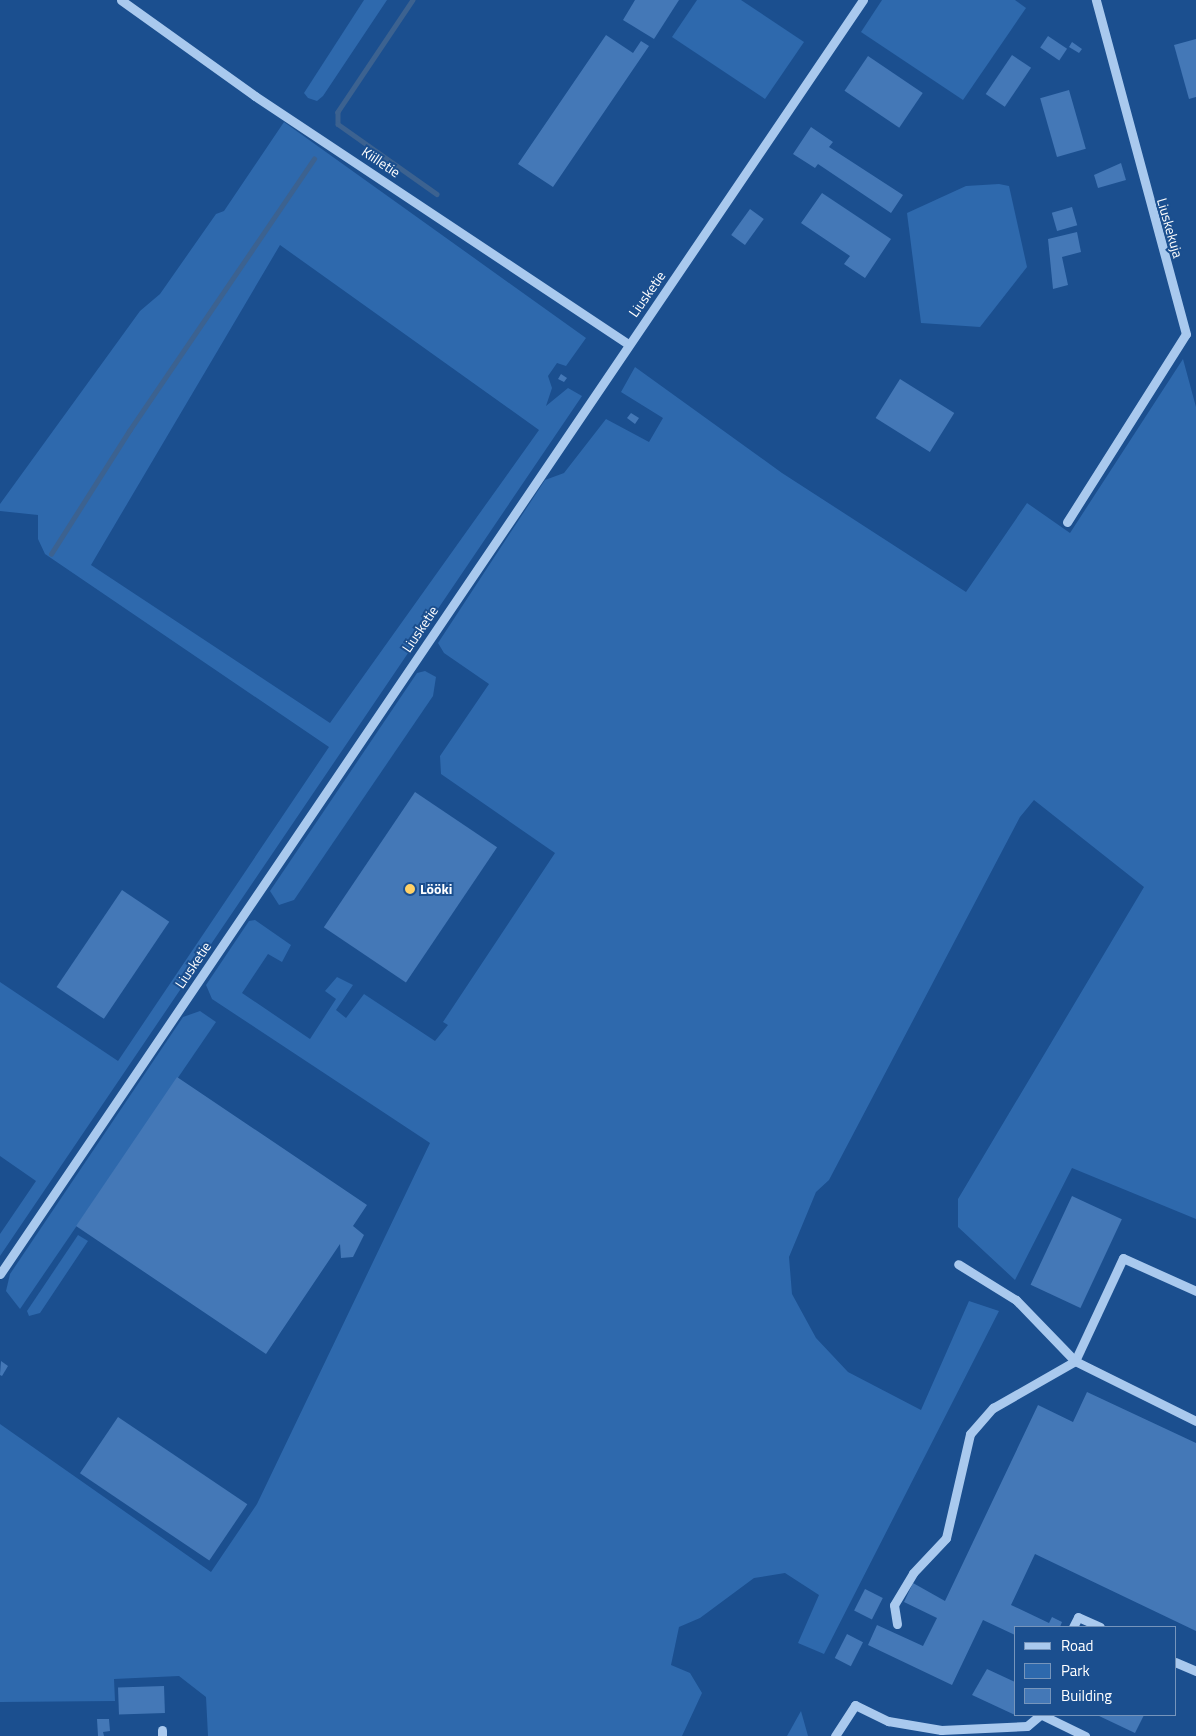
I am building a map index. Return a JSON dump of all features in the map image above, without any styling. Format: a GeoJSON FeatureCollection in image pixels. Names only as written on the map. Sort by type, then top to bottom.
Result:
{"type":"FeatureCollection","features":[{"type":"Feature","properties":{"kind":"street","name":"Kiilletie"},"geometry":{"type":"LineString","coordinates":[[121,0],[255,96],[628,344]]}},
{"type":"Feature","properties":{"kind":"street","name":"Liusketie"},"geometry":{"type":"LineString","coordinates":[[0,1274],[862,0]]}},
{"type":"Feature","properties":{"kind":"street","name":"Liuskekuja"},"geometry":{"type":"LineString","coordinates":[[1067,522],[1186,334],[1096,0]]}},
{"type":"Feature","properties":{"kind":"street"},"geometry":{"type":"LineString","coordinates":[[897,1624],[894,1605],[914,1573],[946,1538],[970,1434],[994,1408],[1075,1361],[1123,1258],[1196,1291]]}},
{"type":"Feature","properties":{"kind":"street"},"geometry":{"type":"LineString","coordinates":[[958,1264],[1016,1300],[1075,1361],[1196,1421]]}},
{"type":"Feature","properties":{"kind":"street"},"geometry":{"type":"LineString","coordinates":[[1074,1626],[1078,1617],[1098,1626]]}},
{"type":"Feature","properties":{"kind":"street"},"geometry":{"type":"LineString","coordinates":[[1176,1662],[1196,1671]]}},
{"type":"Feature","properties":{"kind":"street"},"geometry":{"type":"LineString","coordinates":[[835,1736],[855,1706],[888,1721],[941,1730],[1027,1726],[1040,1716]]}},
{"type":"Feature","properties":{"kind":"street"},"geometry":{"type":"LineString","coordinates":[[1043,1716],[1084,1736]]}},
{"type":"Feature","properties":{"kind":"green space"},"geometry":{"type":"Polygon","coordinates":[[[364,0],[387,0],[323,96],[317,101],[308,98],[304,93],[364,0]]]}},
{"type":"Feature","properties":{"kind":"green space"},"geometry":{"type":"Polygon","coordinates":[[[697,0],[741,0],[804,42],[765,99],[672,37],[697,0]]]}},
{"type":"Feature","properties":{"kind":"green space"},"geometry":{"type":"Polygon","coordinates":[[[882,0],[1015,0],[1026,8],[963,100],[861,32],[882,0]]]}},
{"type":"Feature","properties":{"kind":"green space"},"geometry":{"type":"Polygon","coordinates":[[[284,122],[586,338],[566,366],[557,363],[548,376],[552,388],[546,406],[568,388],[582,396],[0,1256],[0,1234],[36,1181],[0,1156],[0,982],[118,1061],[329,747],[45,554],[38,539],[38,515],[0,511],[0,504],[140,311],[160,294],[216,214],[224,211],[284,122]],[[280,245],[91,565],[330,723],[539,430],[280,245]]]}},
{"type":"Feature","properties":{"kind":"green space"},"geometry":{"type":"Polygon","coordinates":[[[999,184],[1009,186],[1027,267],[980,327],[921,323],[907,213],[966,186],[999,184]]]}},
{"type":"Feature","properties":{"kind":"green space"},"geometry":{"type":"Polygon","coordinates":[[[1183,359],[1196,407],[1196,1219],[1072,1168],[1015,1280],[958,1227],[958,1199],[1144,887],[1034,800],[1020,817],[829,1180],[816,1192],[789,1257],[792,1294],[816,1338],[848,1372],[921,1410],[969,1301],[999,1311],[824,1654],[798,1643],[819,1595],[785,1573],[754,1578],[700,1618],[679,1627],[671,1665],[690,1673],[702,1693],[682,1736],[208,1736],[206,1697],[179,1676],[114,1679],[115,1701],[0,1702],[0,1424],[211,1572],[257,1504],[430,1143],[212,999],[206,985],[249,921],[255,920],[291,945],[282,962],[268,954],[242,993],[310,1039],[336,999],[325,991],[337,977],[353,985],[336,1010],[346,1018],[364,994],[435,1041],[448,1025],[443,1022],[555,853],[441,774],[440,756],[489,684],[444,653],[438,643],[545,480],[564,473],[606,419],[649,442],[663,418],[621,392],[635,367],[782,473],[966,592],[1027,503],[1070,533],[1183,359]]]}},
{"type":"Feature","properties":{"kind":"green space"},"geometry":{"type":"Polygon","coordinates":[[[425,671],[436,677],[433,696],[294,900],[279,905],[270,891],[417,673],[425,671]]]}},
{"type":"Feature","properties":{"kind":"green space"},"geometry":{"type":"Polygon","coordinates":[[[200,1011],[216,1022],[20,1309],[6,1291],[10,1274],[183,1017],[200,1011]]]}},
{"type":"Feature","properties":{"kind":"green space"},"geometry":{"type":"Polygon","coordinates":[[[78,1235],[88,1241],[40,1313],[29,1316],[27,1311],[78,1235]]]}},
{"type":"Feature","properties":{"kind":"green space"},"geometry":{"type":"Polygon","coordinates":[[[801,1711],[808,1736],[787,1736],[801,1711]]]}},
{"type":"Feature","properties":{"kind":"building"},"geometry":{"type":"Polygon","coordinates":[[[635,0],[679,0],[654,39],[623,20],[635,0]]]}},
{"type":"Feature","properties":{"kind":"building"},"geometry":{"type":"Polygon","coordinates":[[[606,35],[633,53],[641,41],[649,46],[553,187],[518,164],[606,35]]]}},
{"type":"Feature","properties":{"kind":"building"},"geometry":{"type":"Polygon","coordinates":[[[1048,36],[1067,49],[1059,60],[1040,48],[1048,36]]]}},
{"type":"Feature","properties":{"kind":"building"},"geometry":{"type":"Polygon","coordinates":[[[1196,39],[1196,97],[1189,99],[1174,45],[1196,39]]]}},
{"type":"Feature","properties":{"kind":"building"},"geometry":{"type":"Polygon","coordinates":[[[1072,42],[1082,49],[1079,53],[1069,47],[1072,42]]]}},
{"type":"Feature","properties":{"kind":"building"},"geometry":{"type":"Polygon","coordinates":[[[1012,55],[1031,68],[1005,107],[986,94],[1012,55]]]}},
{"type":"Feature","properties":{"kind":"building"},"geometry":{"type":"Polygon","coordinates":[[[868,56],[923,93],[899,128],[845,91],[868,56]]]}},
{"type":"Feature","properties":{"kind":"building"},"geometry":{"type":"Polygon","coordinates":[[[1069,90],[1086,149],[1057,157],[1040,98],[1069,90]]]}},
{"type":"Feature","properties":{"kind":"building"},"geometry":{"type":"Polygon","coordinates":[[[811,127],[833,142],[829,147],[903,195],[891,213],[818,164],[815,168],[793,154],[811,127]]]}},
{"type":"Feature","properties":{"kind":"building"},"geometry":{"type":"Polygon","coordinates":[[[1121,163],[1126,180],[1098,188],[1094,175],[1121,163]]]}},
{"type":"Feature","properties":{"kind":"building"},"geometry":{"type":"Polygon","coordinates":[[[822,193],[891,239],[865,278],[844,264],[850,256],[801,223],[822,193]]]}},
{"type":"Feature","properties":{"kind":"building"},"geometry":{"type":"Polygon","coordinates":[[[1072,207],[1077,225],[1057,231],[1052,213],[1072,207]]]}},
{"type":"Feature","properties":{"kind":"building"},"geometry":{"type":"Polygon","coordinates":[[[750,209],[764,219],[745,245],[731,235],[750,209]]]}},
{"type":"Feature","properties":{"kind":"building"},"geometry":{"type":"Polygon","coordinates":[[[1077,232],[1081,252],[1062,257],[1068,285],[1053,289],[1048,239],[1077,232]]]}},
{"type":"Feature","properties":{"kind":"building"},"geometry":{"type":"Polygon","coordinates":[[[561,374],[567,378],[564,382],[558,379],[561,374]]]}},
{"type":"Feature","properties":{"kind":"building"},"geometry":{"type":"Polygon","coordinates":[[[900,379],[954,413],[930,452],[876,418],[900,379]]]}},
{"type":"Feature","properties":{"kind":"building"},"geometry":{"type":"Polygon","coordinates":[[[631,413],[639,418],[635,424],[627,418],[631,413]]]}},
{"type":"Feature","properties":{"kind":"building","name":"Lööki"},"geometry":{"type":"Polygon","coordinates":[[[415,792],[497,847],[406,982],[324,927],[415,792]]]}},
{"type":"Feature","properties":{"kind":"building"},"geometry":{"type":"Polygon","coordinates":[[[122,890],[169,922],[104,1019],[57,987],[122,890]]]}},
{"type":"Feature","properties":{"kind":"building"},"geometry":{"type":"Polygon","coordinates":[[[177,1077],[367,1205],[353,1226],[364,1235],[353,1257],[341,1258],[340,1244],[266,1354],[76,1226],[177,1077]]]}},
{"type":"Feature","properties":{"kind":"building"},"geometry":{"type":"Polygon","coordinates":[[[1072,1196],[1122,1219],[1080,1308],[1031,1285],[1072,1196]]]}},
{"type":"Feature","properties":{"kind":"building"},"geometry":{"type":"Polygon","coordinates":[[[1,1361],[8,1366],[2,1376],[0,1375],[1,1361]]]}},
{"type":"Feature","properties":{"kind":"building"},"geometry":{"type":"Polygon","coordinates":[[[1087,1392],[1196,1443],[1196,1631],[1035,1554],[1011,1605],[1049,1623],[1052,1617],[1062,1622],[1060,1626],[1014,1626],[1014,1635],[983,1620],[952,1685],[868,1645],[877,1625],[923,1646],[937,1618],[904,1602],[913,1583],[945,1601],[1038,1405],[1073,1422],[1087,1392]]]}},
{"type":"Feature","properties":{"kind":"building"},"geometry":{"type":"Polygon","coordinates":[[[118,1417],[247,1504],[209,1561],[80,1473],[118,1417]]]}},
{"type":"Feature","properties":{"kind":"building"},"geometry":{"type":"Polygon","coordinates":[[[865,1589],[883,1598],[872,1619],[854,1610],[865,1589]]]}},
{"type":"Feature","properties":{"kind":"building"},"geometry":{"type":"Polygon","coordinates":[[[847,1634],[863,1642],[851,1666],[835,1658],[847,1634]]]}},
{"type":"Feature","properties":{"kind":"building"},"geometry":{"type":"Polygon","coordinates":[[[987,1669],[1014,1682],[1014,1715],[972,1695],[987,1669]]]}},
{"type":"Feature","properties":{"kind":"building"},"geometry":{"type":"Polygon","coordinates":[[[164,1686],[165,1713],[119,1715],[118,1688],[164,1686]]]}},
{"type":"Feature","properties":{"kind":"building"},"geometry":{"type":"Polygon","coordinates":[[[1099,1716],[1144,1716],[1135,1733],[1099,1716]]]}},
{"type":"Feature","properties":{"kind":"building"},"geometry":{"type":"Polygon","coordinates":[[[97,1719],[109,1719],[110,1731],[103,1732],[104,1736],[98,1736],[97,1719]]]}},
{"type":"Feature","properties":{"kind":"waterway"},"geometry":{"type":"LineString","coordinates":[[413,0],[338,112],[338,124],[437,194]]}},
{"type":"Feature","properties":{"kind":"waterway"},"geometry":{"type":"LineString","coordinates":[[51,554],[129,431],[314,159]]}},
{"type":"Feature","properties":{"kind":"place","name":"Lööki"},"geometry":{"type":"Point","coordinates":[410,889]}}]}
